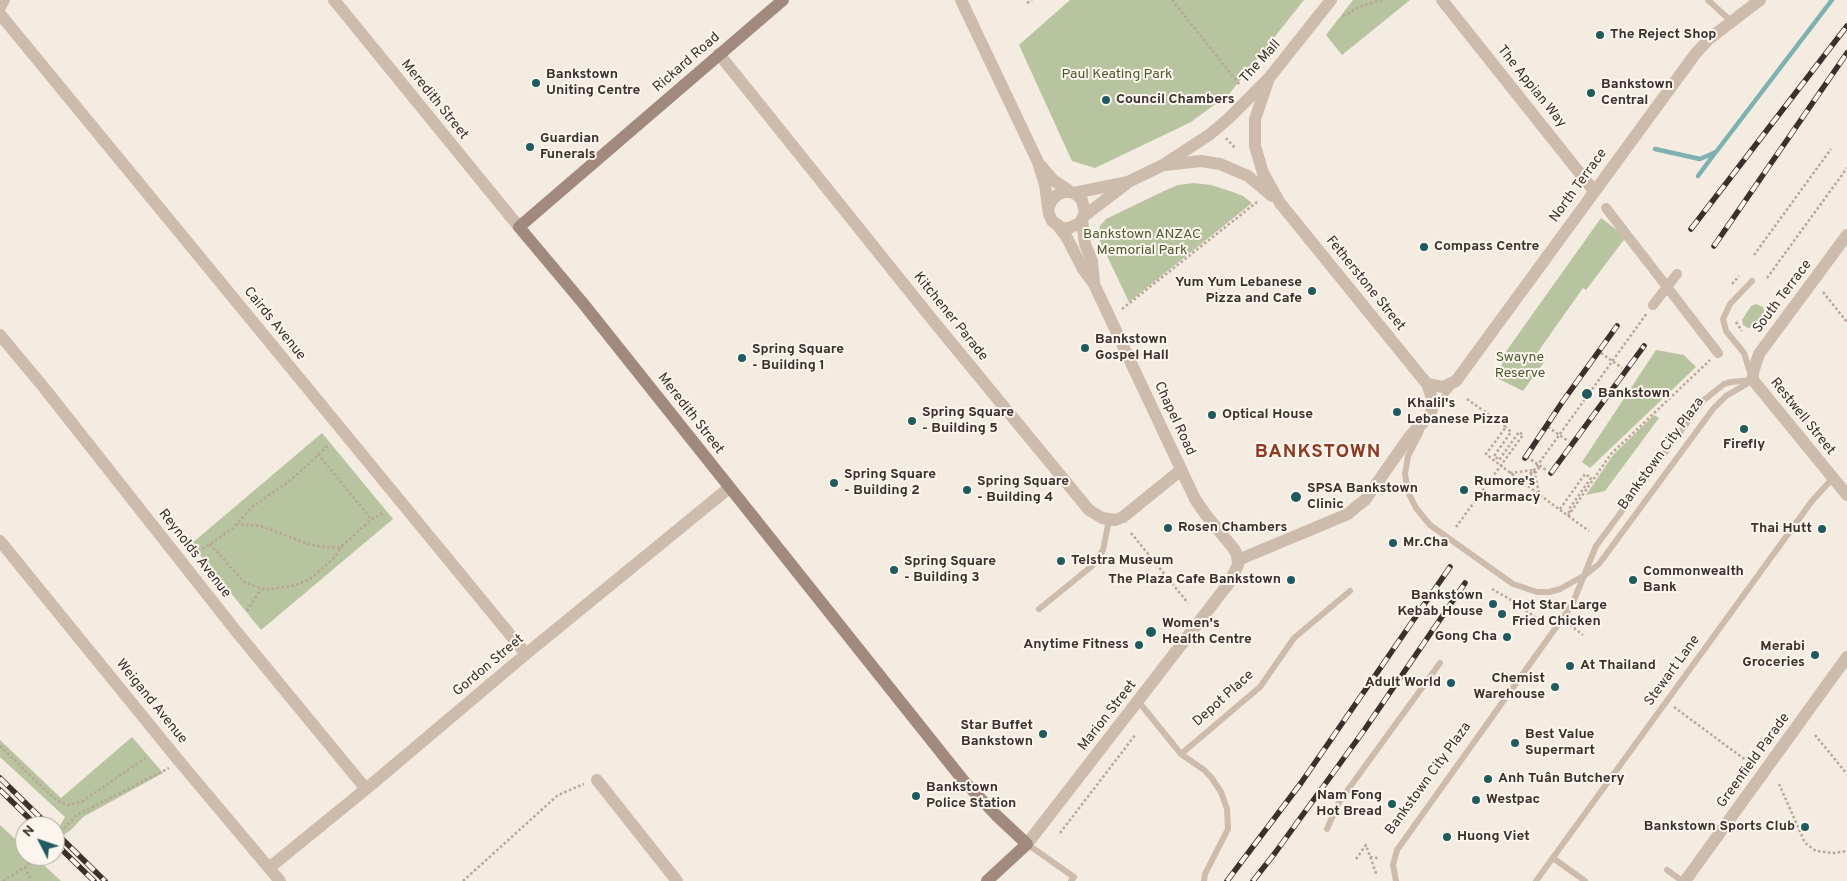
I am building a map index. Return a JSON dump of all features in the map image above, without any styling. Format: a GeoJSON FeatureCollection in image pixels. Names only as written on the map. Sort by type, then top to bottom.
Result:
{"type":"FeatureCollection","features":[{"type":"Feature","properties":{"kind":"main road","name":"Rickard Road"},"geometry":{"type":"LineString","coordinates":[[519,227],[783,0]]}},
{"type":"Feature","properties":{"kind":"main road","name":"Meredith Street"},"geometry":{"type":"LineString","coordinates":[[519,227],[582,302],[963,780],[1027,844]]}},
{"type":"Feature","properties":{"kind":"main road","name":"Marion Street"},"geometry":{"type":"LineString","coordinates":[[987,881],[1027,844]]}},
{"type":"Feature","properties":{"kind":"street"},"geometry":{"type":"LineString","coordinates":[[0,7],[4,0]]}},
{"type":"Feature","properties":{"kind":"street","name":"Meredith Street"},"geometry":{"type":"LineString","coordinates":[[334,0],[519,227]]}},
{"type":"Feature","properties":{"kind":"street"},"geometry":{"type":"LineString","coordinates":[[961,0],[1038,162],[1045,185],[1050,218],[1058,226],[1073,227],[1083,218],[1084,203],[1053,180],[1038,162]]}},
{"type":"Feature","properties":{"kind":"street","name":"The Mall"},"geometry":{"type":"LineString","coordinates":[[1083,218],[1128,182],[1163,165],[1218,128],[1270,78],[1331,0]]}},
{"type":"Feature","properties":{"kind":"street","name":"North Terrace"},"geometry":{"type":"LineString","coordinates":[[1456,381],[1594,190],[1696,54],[1709,39],[1760,0]]}},
{"type":"Feature","properties":{"kind":"street","name":"The Appian Way"},"geometry":{"type":"LineString","coordinates":[[1442,1],[1594,190]]}},
{"type":"Feature","properties":{"kind":"street","name":"Cairds Avenue"},"geometry":{"type":"LineString","coordinates":[[0,14],[526,654]]}},
{"type":"Feature","properties":{"kind":"street","name":"Kitchener Parade"},"geometry":{"type":"LineString","coordinates":[[719,54],[1082,503],[1096,515],[1110,520]]}},
{"type":"Feature","properties":{"kind":"street","name":"Fetherstone Street"},"geometry":{"type":"LineString","coordinates":[[1270,78],[1255,119],[1254,146],[1263,173],[1280,203],[1427,384]]}},
{"type":"Feature","properties":{"kind":"street","name":"Fetherstone Street"},"geometry":{"type":"LineString","coordinates":[[1163,165],[1201,161],[1220,164],[1248,176],[1280,203]]}},
{"type":"Feature","properties":{"kind":"street","name":"The Mall"},"geometry":{"type":"LineString","coordinates":[[1073,193],[1128,182]]}},
{"type":"Feature","properties":{"kind":"street"},"geometry":{"type":"LineString","coordinates":[[1049,206],[1057,195],[1064,192],[1073,193]]}},
{"type":"Feature","properties":{"kind":"street"},"geometry":{"type":"LineString","coordinates":[[1606,208],[1718,353]]}},
{"type":"Feature","properties":{"kind":"street","name":"Chapel Road"},"geometry":{"type":"LineString","coordinates":[[1083,218],[1085,244],[1092,261],[1094,284]]}},
{"type":"Feature","properties":{"kind":"street","name":"Chapel Road"},"geometry":{"type":"LineString","coordinates":[[1058,226],[1094,284],[1180,470],[1199,506],[1234,549],[1238,560]]}},
{"type":"Feature","properties":{"kind":"street","name":"South Terrace"},"geometry":{"type":"LineString","coordinates":[[1753,380],[1754,366],[1758,354],[1847,235]]}},
{"type":"Feature","properties":{"kind":"street"},"geometry":{"type":"LineString","coordinates":[[1652,305],[1677,274]]}},
{"type":"Feature","properties":{"kind":"street","name":"Reynolds Avenue"},"geometry":{"type":"LineString","coordinates":[[0,335],[236,631],[366,789]]}},
{"type":"Feature","properties":{"kind":"street","name":"Restwell Street"},"geometry":{"type":"LineString","coordinates":[[1753,380],[1847,495]]}},
{"type":"Feature","properties":{"kind":"street"},"geometry":{"type":"LineString","coordinates":[[1238,560],[1348,514],[1365,500],[1410,436],[1430,415],[1432,404],[1427,384],[1443,387],[1456,381]]}},
{"type":"Feature","properties":{"kind":"street"},"geometry":{"type":"LineString","coordinates":[[1110,520],[1115,520],[1128,514],[1180,470]]}},
{"type":"Feature","properties":{"kind":"street","name":"Gordon Street"},"geometry":{"type":"LineString","coordinates":[[269,868],[729,488]]}},
{"type":"Feature","properties":{"kind":"street","name":"Weigand Avenue"},"geometry":{"type":"LineString","coordinates":[[0,541],[280,881]]}},
{"type":"Feature","properties":{"kind":"street","name":"Marion Street"},"geometry":{"type":"LineString","coordinates":[[1027,844],[1229,583],[1236,572],[1238,560]]}},
{"type":"Feature","properties":{"kind":"street","name":"Greenfield Parade"},"geometry":{"type":"LineString","coordinates":[[1683,881],[1847,658]]}},
{"type":"Feature","properties":{"kind":"street"},"geometry":{"type":"LineString","coordinates":[[597,780],[677,881]]}},
{"type":"Feature","properties":{"kind":"lane"},"geometry":{"type":"LineString","coordinates":[[1708,0],[1731,21]]}},
{"type":"Feature","properties":{"kind":"lane"},"geometry":{"type":"LineString","coordinates":[[1752,281],[1730,304],[1723,318],[1726,331],[1744,353],[1753,380]]}},
{"type":"Feature","properties":{"kind":"lane","name":"Bankstown City Plaza"},"geometry":{"type":"LineString","coordinates":[[1456,381],[1430,415],[1412,447],[1406,465],[1408,492],[1416,508],[1430,525],[1513,584],[1537,592],[1549,592],[1560,589],[1585,575],[1604,558],[1713,409],[1734,390],[1753,380]]}},
{"type":"Feature","properties":{"kind":"lane","name":"Bankstown City Plaza"},"geometry":{"type":"LineString","coordinates":[[1396,881],[1392,865],[1397,850],[1572,605],[1596,546],[1698,407],[1711,393],[1724,384],[1753,380]]}},
{"type":"Feature","properties":{"kind":"lane","name":"Stewart Lane"},"geometry":{"type":"LineString","coordinates":[[1536,881],[1812,501],[1833,478]]}},
{"type":"Feature","properties":{"kind":"lane"},"geometry":{"type":"LineString","coordinates":[[1039,609],[1092,566],[1103,550],[1110,520]]}},
{"type":"Feature","properties":{"kind":"lane","name":"Depot Place"},"geometry":{"type":"LineString","coordinates":[[1181,754],[1260,687],[1294,638],[1350,591]]}},
{"type":"Feature","properties":{"kind":"lane"},"geometry":{"type":"LineString","coordinates":[[1326,829],[1339,802],[1440,663]]}},
{"type":"Feature","properties":{"kind":"lane"},"geometry":{"type":"LineString","coordinates":[[1138,701],[1181,754],[1204,770],[1221,792],[1227,809],[1228,828],[1205,874],[1204,881]]}},
{"type":"Feature","properties":{"kind":"lane"},"geometry":{"type":"LineString","coordinates":[[1027,844],[1074,877],[1071,881]]}},
{"type":"Feature","properties":{"kind":"lane"},"geometry":{"type":"LineString","coordinates":[[1553,858],[1585,881]]}},
{"type":"Feature","properties":{"kind":"lane"},"geometry":{"type":"LineString","coordinates":[[1667,870],[1683,881]]}},
{"type":"Feature","properties":{"kind":"path"},"geometry":{"type":"LineString","coordinates":[[1028,3],[1032,0]]}},
{"type":"Feature","properties":{"kind":"path"},"geometry":{"type":"LineString","coordinates":[[1172,0],[1240,85]]}},
{"type":"Feature","properties":{"kind":"path"},"geometry":{"type":"LineString","coordinates":[[1343,16],[1370,2],[1382,0]]}},
{"type":"Feature","properties":{"kind":"path"},"geometry":{"type":"LineString","coordinates":[[1222,132],[1235,148]]}},
{"type":"Feature","properties":{"kind":"path"},"geometry":{"type":"LineString","coordinates":[[1754,255],[1831,149]]}},
{"type":"Feature","properties":{"kind":"path"},"geometry":{"type":"LineString","coordinates":[[1767,278],[1847,168]]}},
{"type":"Feature","properties":{"kind":"path"},"geometry":{"type":"LineString","coordinates":[[1122,309],[1257,202]]}},
{"type":"Feature","properties":{"kind":"path"},"geometry":{"type":"LineString","coordinates":[[1813,280],[1847,322]]}},
{"type":"Feature","properties":{"kind":"path"},"geometry":{"type":"LineString","coordinates":[[1769,320],[1771,302]]}},
{"type":"Feature","properties":{"kind":"path"},"geometry":{"type":"LineString","coordinates":[[1540,466],[1536,472],[1526,477],[1534,470],[1652,305]]}},
{"type":"Feature","properties":{"kind":"path"},"geometry":{"type":"LineString","coordinates":[[1735,318],[1742,331]]}},
{"type":"Feature","properties":{"kind":"path"},"geometry":{"type":"LineString","coordinates":[[1601,353],[1622,368]]}},
{"type":"Feature","properties":{"kind":"path"},"geometry":{"type":"LineString","coordinates":[[1568,516],[1611,454],[1718,353]]}},
{"type":"Feature","properties":{"kind":"path"},"geometry":{"type":"LineString","coordinates":[[1456,527],[1523,435],[1519,432],[1499,460],[1494,456],[1511,432],[1467,399]]}},
{"type":"Feature","properties":{"kind":"path"},"geometry":{"type":"LineString","coordinates":[[1506,427],[1486,454],[1589,531]]}},
{"type":"Feature","properties":{"kind":"path"},"geometry":{"type":"LineString","coordinates":[[1548,427],[1568,441]]}},
{"type":"Feature","properties":{"kind":"path"},"geometry":{"type":"LineString","coordinates":[[198,551],[236,524],[253,506],[287,483],[329,444]]}},
{"type":"Feature","properties":{"kind":"path"},"geometry":{"type":"LineString","coordinates":[[318,454],[372,519]]}},
{"type":"Feature","properties":{"kind":"path"},"geometry":{"type":"LineString","coordinates":[[1527,457],[1546,470]]}},
{"type":"Feature","properties":{"kind":"path"},"geometry":{"type":"LineString","coordinates":[[1510,473],[1534,470]]}},
{"type":"Feature","properties":{"kind":"path"},"geometry":{"type":"LineString","coordinates":[[1534,470],[1539,494]]}},
{"type":"Feature","properties":{"kind":"path"},"geometry":{"type":"LineString","coordinates":[[1560,509],[1585,474],[1591,478],[1569,509],[1568,516]]}},
{"type":"Feature","properties":{"kind":"path"},"geometry":{"type":"LineString","coordinates":[[210,544],[244,582],[266,590],[281,589],[296,585],[310,578],[334,558],[344,545],[372,519],[384,513]]}},
{"type":"Feature","properties":{"kind":"path"},"geometry":{"type":"LineString","coordinates":[[236,524],[250,524],[268,528],[311,545],[338,548],[344,545]]}},
{"type":"Feature","properties":{"kind":"path"},"geometry":{"type":"LineString","coordinates":[[1131,533],[1188,603]]}},
{"type":"Feature","properties":{"kind":"path"},"geometry":{"type":"LineString","coordinates":[[247,612],[261,589]]}},
{"type":"Feature","properties":{"kind":"path"},"geometry":{"type":"LineString","coordinates":[[1492,589],[1514,601],[1546,625],[1541,632]]}},
{"type":"Feature","properties":{"kind":"path"},"geometry":{"type":"LineString","coordinates":[[1570,625],[1583,634]]}},
{"type":"Feature","properties":{"kind":"path"},"geometry":{"type":"LineString","coordinates":[[1668,698],[1674,702],[1674,708],[1751,764]]}},
{"type":"Feature","properties":{"kind":"path"},"geometry":{"type":"LineString","coordinates":[[1060,833],[1136,734]]}},
{"type":"Feature","properties":{"kind":"path"},"geometry":{"type":"LineString","coordinates":[[1816,735],[1847,774]]}},
{"type":"Feature","properties":{"kind":"path"},"geometry":{"type":"LineString","coordinates":[[0,746],[44,789],[58,801],[68,805],[83,801],[147,758]]}},
{"type":"Feature","properties":{"kind":"path"},"geometry":{"type":"LineString","coordinates":[[65,829],[77,815],[180,761]]}},
{"type":"Feature","properties":{"kind":"path"},"geometry":{"type":"LineString","coordinates":[[463,881],[558,795],[569,789],[597,780]]}},
{"type":"Feature","properties":{"kind":"path"},"geometry":{"type":"LineString","coordinates":[[1779,784],[1805,843],[1816,851],[1833,853],[1847,851]]}},
{"type":"Feature","properties":{"kind":"path"},"geometry":{"type":"LineString","coordinates":[[1356,859],[1366,845],[1377,876]]}},
{"type":"Feature","properties":{"kind":"path"},"geometry":{"type":"LineString","coordinates":[[1370,857],[1378,858]]}},
{"type":"Feature","properties":{"kind":"path"},"geometry":{"type":"LineString","coordinates":[[3,881],[25,867],[32,881]]}},
{"type":"Feature","properties":{"kind":"green space","name":"Paul Keating Park"},"geometry":{"type":"Polygon","coordinates":[[[1070,0],[1304,0],[1229,94],[1191,122],[1095,168],[1072,161],[1019,45],[1070,0]]]}},
{"type":"Feature","properties":{"kind":"green space"},"geometry":{"type":"Polygon","coordinates":[[[1353,0],[1410,0],[1342,55],[1326,35],[1353,0]]]}},
{"type":"Feature","properties":{"kind":"green space","name":"Bankstown ANZAC Memorial Park"},"geometry":{"type":"Polygon","coordinates":[[[1194,183],[1211,185],[1230,191],[1243,196],[1252,203],[1129,302],[1100,241],[1098,235],[1100,226],[1106,219],[1164,191],[1178,185],[1194,183]]]}},
{"type":"Feature","properties":{"kind":"green space","name":"Swayne Reserve"},"geometry":{"type":"Polygon","coordinates":[[[1601,218],[1626,237],[1586,290],[1583,288],[1535,356],[1544,362],[1523,391],[1497,378],[1507,350],[1601,218]]]}},
{"type":"Feature","properties":{"kind":"green space"},"geometry":{"type":"Polygon","coordinates":[[[1756,304],[1763,307],[1765,317],[1759,326],[1748,328],[1743,325],[1742,320],[1751,306],[1756,304]]]}},
{"type":"Feature","properties":{"kind":"green space"},"geometry":{"type":"Polygon","coordinates":[[[1656,350],[1684,355],[1696,367],[1590,468],[1582,462],[1656,350]]]}},
{"type":"Feature","properties":{"kind":"green space"},"geometry":{"type":"Polygon","coordinates":[[[1654,415],[1659,418],[1605,491],[1586,495],[1613,455],[1654,415]]]}},
{"type":"Feature","properties":{"kind":"green space"},"geometry":{"type":"Polygon","coordinates":[[[322,433],[393,519],[261,630],[191,544],[322,433]]]}},
{"type":"Feature","properties":{"kind":"green space"},"geometry":{"type":"Polygon","coordinates":[[[132,737],[163,773],[83,817],[65,834],[65,816],[0,757],[0,740],[61,798],[132,737]]]}},
{"type":"Feature","properties":{"kind":"green space"},"geometry":{"type":"Polygon","coordinates":[[[0,825],[15,839],[15,866],[45,866],[61,881],[0,881],[0,825]]]}},
{"type":"Feature","properties":{"kind":"waterway"},"geometry":{"type":"LineString","coordinates":[[1655,149],[1700,159],[1716,152],[1832,0]]}},
{"type":"Feature","properties":{"kind":"waterway"},"geometry":{"type":"LineString","coordinates":[[1698,176],[1715,153]]}},
{"type":"Feature","properties":{"kind":"railway"},"geometry":{"type":"LineString","coordinates":[[1691,229],[1847,26]]}},
{"type":"Feature","properties":{"kind":"railway"},"geometry":{"type":"LineString","coordinates":[[1714,246],[1847,53]]}},
{"type":"Feature","properties":{"kind":"railway"},"geometry":{"type":"LineString","coordinates":[[1525,458],[1617,326]]}},
{"type":"Feature","properties":{"kind":"railway"},"geometry":{"type":"LineString","coordinates":[[1551,473],[1644,346]]}},
{"type":"Feature","properties":{"kind":"railway"},"geometry":{"type":"LineString","coordinates":[[1227,881],[1301,783],[1450,567]]}},
{"type":"Feature","properties":{"kind":"railway"},"geometry":{"type":"LineString","coordinates":[[1253,881],[1365,729],[1465,583]]}},
{"type":"Feature","properties":{"kind":"railway"},"geometry":{"type":"LineString","coordinates":[[0,778],[39,816]]}},
{"type":"Feature","properties":{"kind":"railway"},"geometry":{"type":"LineString","coordinates":[[0,790],[27,816]]}},
{"type":"Feature","properties":{"kind":"railway"},"geometry":{"type":"LineString","coordinates":[[65,842],[105,881]]}},
{"type":"Feature","properties":{"kind":"railway"},"geometry":{"type":"LineString","coordinates":[[65,853],[94,881]]}},
{"type":"Feature","properties":{"kind":"place","name":"The Reject Shop"},"geometry":{"type":"Point","coordinates":[1600,35]}},
{"type":"Feature","properties":{"kind":"place","name":"Bankstown Uniting Centre"},"geometry":{"type":"Point","coordinates":[536,83]}},
{"type":"Feature","properties":{"kind":"place","name":"Bankstown Central"},"geometry":{"type":"Point","coordinates":[1591,93]}},
{"type":"Feature","properties":{"kind":"place","name":"Council Chambers"},"geometry":{"type":"Point","coordinates":[1106,100]}},
{"type":"Feature","properties":{"kind":"place","name":"Guardian Funerals"},"geometry":{"type":"Point","coordinates":[530,147]}},
{"type":"Feature","properties":{"kind":"place","name":"Compass Centre"},"geometry":{"type":"Point","coordinates":[1424,247]}},
{"type":"Feature","properties":{"kind":"place","name":"Yum Yum Lebanese Pizza and Cafe"},"geometry":{"type":"Point","coordinates":[1312,291]}},
{"type":"Feature","properties":{"kind":"place","name":"Bankstown Gospel Hall"},"geometry":{"type":"Point","coordinates":[1085,348]}},
{"type":"Feature","properties":{"kind":"place","name":"Spring Square - Building 1"},"geometry":{"type":"Point","coordinates":[742,358]}},
{"type":"Feature","properties":{"kind":"place","name":"Bankstown"},"geometry":{"type":"Point","coordinates":[1587,394]}},
{"type":"Feature","properties":{"kind":"place","name":"Khalil's Lebanese Pizza"},"geometry":{"type":"Point","coordinates":[1397,412]}},
{"type":"Feature","properties":{"kind":"place","name":"Optical House"},"geometry":{"type":"Point","coordinates":[1212,415]}},
{"type":"Feature","properties":{"kind":"place","name":"Spring Square - Building 5"},"geometry":{"type":"Point","coordinates":[912,421]}},
{"type":"Feature","properties":{"kind":"place","name":"Firefly"},"geometry":{"type":"Point","coordinates":[1744,429]}},
{"type":"Feature","properties":{"kind":"place","name":"Spring Square - Building 2"},"geometry":{"type":"Point","coordinates":[834,483]}},
{"type":"Feature","properties":{"kind":"place","name":"Spring Square - Building 4"},"geometry":{"type":"Point","coordinates":[967,490]}},
{"type":"Feature","properties":{"kind":"place","name":"Rumore's Pharmacy"},"geometry":{"type":"Point","coordinates":[1464,490]}},
{"type":"Feature","properties":{"kind":"place","name":"SPSA Bankstown Clinic"},"geometry":{"type":"Point","coordinates":[1296,497]}},
{"type":"Feature","properties":{"kind":"place","name":"Rosen Chambers"},"geometry":{"type":"Point","coordinates":[1168,528]}},
{"type":"Feature","properties":{"kind":"place","name":"Thai Hutt"},"geometry":{"type":"Point","coordinates":[1822,529]}},
{"type":"Feature","properties":{"kind":"place","name":"Mr.Cha"},"geometry":{"type":"Point","coordinates":[1393,543]}},
{"type":"Feature","properties":{"kind":"place","name":"Telstra Museum"},"geometry":{"type":"Point","coordinates":[1061,561]}},
{"type":"Feature","properties":{"kind":"place","name":"Spring Square - Building 3"},"geometry":{"type":"Point","coordinates":[894,570]}},
{"type":"Feature","properties":{"kind":"place","name":"The Plaza Cafe Bankstown"},"geometry":{"type":"Point","coordinates":[1291,580]}},
{"type":"Feature","properties":{"kind":"place","name":"Commonwealth Bank"},"geometry":{"type":"Point","coordinates":[1633,580]}},
{"type":"Feature","properties":{"kind":"place","name":"Bankstown Kebab House"},"geometry":{"type":"Point","coordinates":[1493,604]}},
{"type":"Feature","properties":{"kind":"place","name":"Hot Star Large Fried Chicken"},"geometry":{"type":"Point","coordinates":[1502,614]}},
{"type":"Feature","properties":{"kind":"place","name":"Women's Health Centre"},"geometry":{"type":"Point","coordinates":[1151,632]}},
{"type":"Feature","properties":{"kind":"place","name":"Gong Cha"},"geometry":{"type":"Point","coordinates":[1507,637]}},
{"type":"Feature","properties":{"kind":"place","name":"Anytime Fitness"},"geometry":{"type":"Point","coordinates":[1139,645]}},
{"type":"Feature","properties":{"kind":"place","name":"Merabi Groceries"},"geometry":{"type":"Point","coordinates":[1815,655]}},
{"type":"Feature","properties":{"kind":"place","name":"At Thailand"},"geometry":{"type":"Point","coordinates":[1570,666]}},
{"type":"Feature","properties":{"kind":"place","name":"Adult World"},"geometry":{"type":"Point","coordinates":[1451,683]}},
{"type":"Feature","properties":{"kind":"place","name":"Chemist Warehouse"},"geometry":{"type":"Point","coordinates":[1555,687]}},
{"type":"Feature","properties":{"kind":"place","name":"Star Buffet Bankstown"},"geometry":{"type":"Point","coordinates":[1043,734]}},
{"type":"Feature","properties":{"kind":"place","name":"Best Value Supermart"},"geometry":{"type":"Point","coordinates":[1515,743]}},
{"type":"Feature","properties":{"kind":"place","name":"Anh Tuân Butchery"},"geometry":{"type":"Point","coordinates":[1488,779]}},
{"type":"Feature","properties":{"kind":"place","name":"Bankstown Police Station"},"geometry":{"type":"Point","coordinates":[916,796]}},
{"type":"Feature","properties":{"kind":"place","name":"Westpac"},"geometry":{"type":"Point","coordinates":[1476,800]}},
{"type":"Feature","properties":{"kind":"place","name":"Nam Fong Hot Bread"},"geometry":{"type":"Point","coordinates":[1392,804]}},
{"type":"Feature","properties":{"kind":"place","name":"Bankstown Sports Club"},"geometry":{"type":"Point","coordinates":[1805,827]}},
{"type":"Feature","properties":{"kind":"place","name":"Huong Viet"},"geometry":{"type":"Point","coordinates":[1447,837]}},
{"type":"Feature","properties":{"kind":"district","name":"BANKSTOWN"},"geometry":{"type":"Point","coordinates":[1318,453]}}]}
